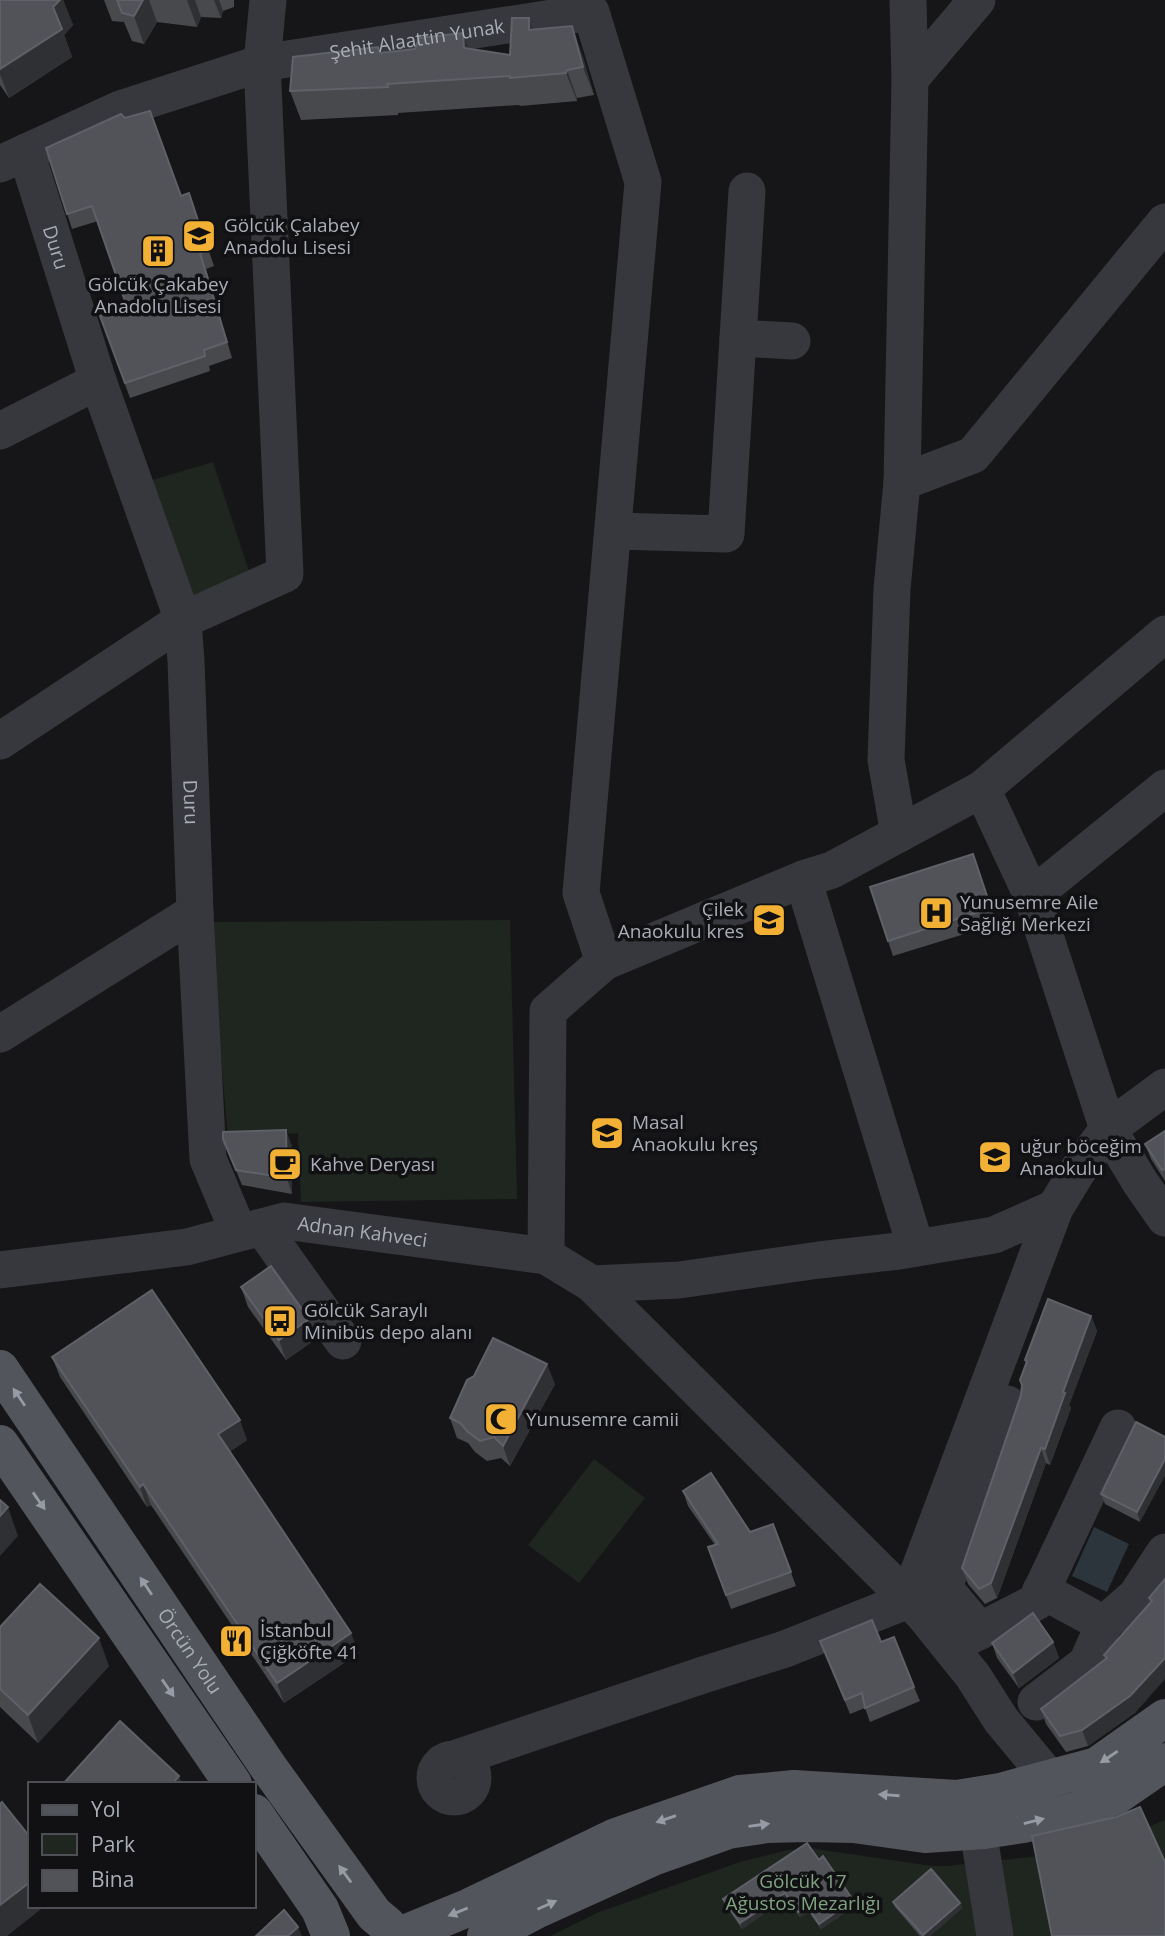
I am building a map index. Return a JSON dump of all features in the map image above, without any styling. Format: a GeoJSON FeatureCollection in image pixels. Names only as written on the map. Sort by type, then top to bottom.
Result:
{"type":"FeatureCollection","features":[{"type":"Feature","properties":{"kind":"main road","name":"Örcün Yolu"},"geometry":{"type":"LineString","coordinates":[[0,1369],[274,1776],[374,1914],[393,1933]]}},
{"type":"Feature","properties":{"kind":"main road","name":"Örcün Yolu"},"geometry":{"type":"LineString","coordinates":[[0,1444],[232,1782]]}},
{"type":"Feature","properties":{"kind":"main road"},"geometry":{"type":"LineString","coordinates":[[393,1933],[470,1907],[616,1837],[740,1794],[794,1789],[957,1799],[1000,1792],[1097,1766],[1165,1718]]}},
{"type":"Feature","properties":{"kind":"main road"},"geometry":{"type":"LineString","coordinates":[[486,1936],[538,1909],[655,1856],[728,1830],[767,1824],[806,1823],[854,1824],[925,1834],[1023,1824],[1076,1811],[1117,1796],[1165,1762]]}},
{"type":"Feature","properties":{"kind":"main road"},"geometry":{"type":"LineString","coordinates":[[256,1816],[320,1909],[331,1936]]}},
{"type":"Feature","properties":{"kind":"street"},"geometry":{"type":"LineString","coordinates":[[0,741],[183,621],[285,574],[262,64],[268,0]]}},
{"type":"Feature","properties":{"kind":"street"},"geometry":{"type":"LineString","coordinates":[[899,834],[886,760],[892,589],[902,482],[910,79],[908,0]]}},
{"type":"Feature","properties":{"kind":"street"},"geometry":{"type":"LineString","coordinates":[[910,79],[977,0]]}},
{"type":"Feature","properties":{"kind":"street","name":"Şehit Alaattin Yunak"},"geometry":{"type":"LineString","coordinates":[[13,158],[120,109],[262,64],[591,12],[643,182],[612,531]]}},
{"type":"Feature","properties":{"kind":"street","name":"Duru"},"geometry":{"type":"LineString","coordinates":[[13,158],[98,381],[183,621],[208,1159],[251,1230],[343,1341]]}},
{"type":"Feature","properties":{"kind":"street"},"geometry":{"type":"LineString","coordinates":[[604,962],[581,893],[612,531],[726,534],[747,191]]}},
{"type":"Feature","properties":{"kind":"street"},"geometry":{"type":"LineString","coordinates":[[902,482],[973,455],[1165,222]]}},
{"type":"Feature","properties":{"kind":"street"},"geometry":{"type":"LineString","coordinates":[[738,338],[792,341]]}},
{"type":"Feature","properties":{"kind":"street"},"geometry":{"type":"LineString","coordinates":[[0,431],[98,381]]}},
{"type":"Feature","properties":{"kind":"street"},"geometry":{"type":"LineString","coordinates":[[546,1256],[548,1011],[604,962],[803,879],[832,870],[982,789],[1165,634]]}},
{"type":"Feature","properties":{"kind":"street"},"geometry":{"type":"LineString","coordinates":[[1032,896],[1165,788]]}},
{"type":"Feature","properties":{"kind":"street"},"geometry":{"type":"LineString","coordinates":[[982,789],[1032,896],[1108,1129],[1165,1218]]}},
{"type":"Feature","properties":{"kind":"street"},"geometry":{"type":"LineString","coordinates":[[803,879],[916,1248]]}},
{"type":"Feature","properties":{"kind":"street"},"geometry":{"type":"LineString","coordinates":[[0,1034],[195,912]]}},
{"type":"Feature","properties":{"kind":"street"},"geometry":{"type":"LineString","coordinates":[[454,1759],[785,1649],[908,1600],[1055,1208],[1108,1129],[1165,1087]]}},
{"type":"Feature","properties":{"kind":"street"},"geometry":{"type":"LineString","coordinates":[[592,1284],[679,1280],[916,1248],[994,1235],[1055,1208]]}},
{"type":"Feature","properties":{"kind":"street","name":"Adnan Kahveci"},"geometry":{"type":"LineString","coordinates":[[0,1270],[187,1247],[284,1221],[546,1256],[592,1284],[908,1600],[964,1639]]}},
{"type":"Feature","properties":{"kind":"street"},"geometry":{"type":"LineString","coordinates":[[1027,1348],[944,1588],[964,1639],[973,1676],[1001,1720],[1049,1778]]}},
{"type":"Feature","properties":{"kind":"street"},"geometry":{"type":"LineString","coordinates":[[964,1639],[1036,1602],[1118,1428]]}},
{"type":"Feature","properties":{"kind":"street"},"geometry":{"type":"LineString","coordinates":[[1036,1702],[1087,1663],[1104,1624],[1136,1596],[1165,1552]]}},
{"type":"Feature","properties":{"kind":"street"},"geometry":{"type":"LineString","coordinates":[[1041,1590],[1104,1624]]}},
{"type":"Feature","properties":{"kind":"street"},"geometry":{"type":"LineString","coordinates":[[978,1830],[995,1936]]}},
{"type":"Feature","properties":{"kind":"green space"},"geometry":{"type":"Polygon","coordinates":[[[213,462],[250,574],[188,598],[152,480],[213,462]]]}},
{"type":"Feature","properties":{"kind":"green space"},"geometry":{"type":"Polygon","coordinates":[[[510,920],[517,1199],[301,1202],[298,1133],[228,1137],[209,922],[510,920]]]}},
{"type":"Feature","properties":{"kind":"green space"},"geometry":{"type":"Polygon","coordinates":[[[594,1459],[645,1498],[579,1583],[528,1545],[594,1459]]]}},
{"type":"Feature","properties":{"kind":"green space"},"geometry":{"type":"Polygon","coordinates":[[[1165,1820],[1165,1866],[1148,1827],[1165,1820]]]}},
{"type":"Feature","properties":{"kind":"green space","name":"Gölcük 17 Ağustos Mezarlığı"},"geometry":{"type":"Polygon","coordinates":[[[809,1848],[932,1866],[1039,1856],[1055,1936],[550,1936],[599,1912],[740,1862],[788,1850],[809,1848]]]}},
{"type":"Feature","properties":{"kind":"shaded area"},"geometry":{"type":"Polygon","coordinates":[[[1094,1527],[1129,1544],[1107,1592],[1072,1576],[1094,1527]]]}},
{"type":"Feature","properties":{"kind":"building"},"geometry":{"type":"Polygon","coordinates":[[[0,0],[60,0],[53,7],[62,29],[0,69],[0,0]]]}},
{"type":"Feature","properties":{"kind":"building"},"geometry":{"type":"Polygon","coordinates":[[[117,0],[143,0],[134,16],[122,13],[117,0]]]}},
{"type":"Feature","properties":{"kind":"building"},"geometry":{"type":"Polygon","coordinates":[[[512,18],[529,18],[529,30],[572,26],[583,67],[567,70],[566,73],[510,78],[290,91],[293,57],[378,47],[380,53],[415,49],[419,38],[463,33],[464,48],[510,55],[512,18]]]}},
{"type":"Feature","properties":{"kind":"building","name":"Gölcük Çakabey Anadolu Lisesi"},"geometry":{"type":"Polygon","coordinates":[[[150,111],[181,196],[189,193],[208,251],[200,253],[227,342],[204,350],[205,356],[125,383],[100,316],[126,304],[92,206],[67,214],[46,148],[121,114],[125,118],[150,111]]]}},
{"type":"Feature","properties":{"kind":"building","name":"Yunusemre Aile Sağlığı Merkezi"},"geometry":{"type":"Polygon","coordinates":[[[973,854],[991,908],[888,941],[870,887],[973,854]]]}},
{"type":"Feature","properties":{"kind":"building"},"geometry":{"type":"Polygon","coordinates":[[[286,1130],[287,1178],[236,1170],[223,1139],[223,1132],[286,1130]]]}},
{"type":"Feature","properties":{"kind":"building"},"geometry":{"type":"Polygon","coordinates":[[[1165,1131],[1165,1169],[1162,1170],[1145,1144],[1165,1131]]]}},
{"type":"Feature","properties":{"kind":"building"},"geometry":{"type":"Polygon","coordinates":[[[271,1266],[309,1319],[279,1340],[241,1287],[271,1266]]]}},
{"type":"Feature","properties":{"kind":"building"},"geometry":{"type":"Polygon","coordinates":[[[152,1290],[240,1420],[218,1434],[351,1633],[277,1683],[143,1484],[140,1487],[52,1357],[152,1290]]]}},
{"type":"Feature","properties":{"kind":"building"},"geometry":{"type":"Polygon","coordinates":[[[1048,1299],[1091,1316],[1045,1449],[1041,1448],[991,1583],[979,1589],[962,1568],[1021,1395],[1020,1380],[1027,1361],[1025,1360],[1048,1299]]]}},
{"type":"Feature","properties":{"kind":"building","name":"Yunusemre camii"},"geometry":{"type":"Polygon","coordinates":[[[493,1338],[547,1364],[503,1446],[494,1437],[480,1441],[460,1423],[450,1418],[467,1380],[474,1376],[493,1338]]]}},
{"type":"Feature","properties":{"kind":"building"},"geometry":{"type":"Polygon","coordinates":[[[1136,1422],[1165,1437],[1165,1459],[1137,1512],[1101,1494],[1136,1422]]]}},
{"type":"Feature","properties":{"kind":"building"},"geometry":{"type":"Polygon","coordinates":[[[711,1473],[750,1532],[773,1524],[791,1572],[726,1595],[708,1547],[718,1544],[683,1491],[711,1473]]]}},
{"type":"Feature","properties":{"kind":"building"},"geometry":{"type":"Polygon","coordinates":[[[0,1500],[8,1507],[0,1516],[0,1500]]]}},
{"type":"Feature","properties":{"kind":"building"},"geometry":{"type":"Polygon","coordinates":[[[1165,1579],[1165,1658],[1130,1696],[1082,1730],[1060,1736],[1041,1709],[1107,1658],[1104,1655],[1152,1601],[1149,1598],[1165,1579]]]}},
{"type":"Feature","properties":{"kind":"building"},"geometry":{"type":"Polygon","coordinates":[[[40,1584],[99,1638],[28,1715],[0,1689],[0,1627],[40,1584]]]}},
{"type":"Feature","properties":{"kind":"building"},"geometry":{"type":"Polygon","coordinates":[[[1033,1613],[1053,1642],[1013,1673],[992,1643],[1033,1613]]]}},
{"type":"Feature","properties":{"kind":"building"},"geometry":{"type":"Polygon","coordinates":[[[872,1620],[881,1642],[894,1637],[914,1687],[865,1708],[862,1693],[845,1700],[820,1641],[872,1620]]]}},
{"type":"Feature","properties":{"kind":"building"},"geometry":{"type":"Polygon","coordinates":[[[120,1721],[179,1776],[174,1782],[65,1782],[120,1721]]]}},
{"type":"Feature","properties":{"kind":"building"},"geometry":{"type":"Polygon","coordinates":[[[2,1802],[28,1834],[28,1884],[0,1905],[2,1802]]]}},
{"type":"Feature","properties":{"kind":"building"},"geometry":{"type":"Polygon","coordinates":[[[1140,1807],[1165,1862],[1165,1936],[1052,1936],[1032,1836],[1116,1817],[1140,1807]]]}},
{"type":"Feature","properties":{"kind":"building"},"geometry":{"type":"Polygon","coordinates":[[[807,1843],[819,1860],[823,1856],[853,1900],[819,1924],[807,1906],[798,1912],[785,1893],[740,1923],[723,1899],[807,1843]]]}},
{"type":"Feature","properties":{"kind":"building"},"geometry":{"type":"Polygon","coordinates":[[[931,1869],[960,1903],[923,1935],[893,1902],[931,1869]]]}},
{"type":"Feature","properties":{"kind":"building"},"geometry":{"type":"Polygon","coordinates":[[[284,1910],[298,1927],[288,1936],[256,1936],[284,1910]]]}},
{"type":"Feature","properties":{"kind":"place","name":"Gölcük Çalabey Anadolu Lisesi"},"geometry":{"type":"Point","coordinates":[199,236]}},
{"type":"Feature","properties":{"kind":"place","name":"Gölcük Çakabey Anadolu Lisesi"},"geometry":{"type":"Point","coordinates":[158,251]}},
{"type":"Feature","properties":{"kind":"place","name":"Yunusemre Aile Sağlığı Merkezi"},"geometry":{"type":"Point","coordinates":[936,913]}},
{"type":"Feature","properties":{"kind":"place","name":"Çilek Anaokulu kres"},"geometry":{"type":"Point","coordinates":[769,920]}},
{"type":"Feature","properties":{"kind":"place","name":"Masal Anaokulu kreş"},"geometry":{"type":"Point","coordinates":[607,1133]}},
{"type":"Feature","properties":{"kind":"place","name":"uğur böceğim Anaokulu"},"geometry":{"type":"Point","coordinates":[995,1157]}},
{"type":"Feature","properties":{"kind":"place","name":"Kahve Deryası"},"geometry":{"type":"Point","coordinates":[285,1164]}},
{"type":"Feature","properties":{"kind":"place","name":"Gölcük Saraylı Minibüs depo alanı"},"geometry":{"type":"Point","coordinates":[280,1321]}},
{"type":"Feature","properties":{"kind":"place","name":"Yunusemre camii"},"geometry":{"type":"Point","coordinates":[501,1419]}},
{"type":"Feature","properties":{"kind":"place","name":"İstanbul Çiğköfte 41"},"geometry":{"type":"Point","coordinates":[236,1641]}}]}
